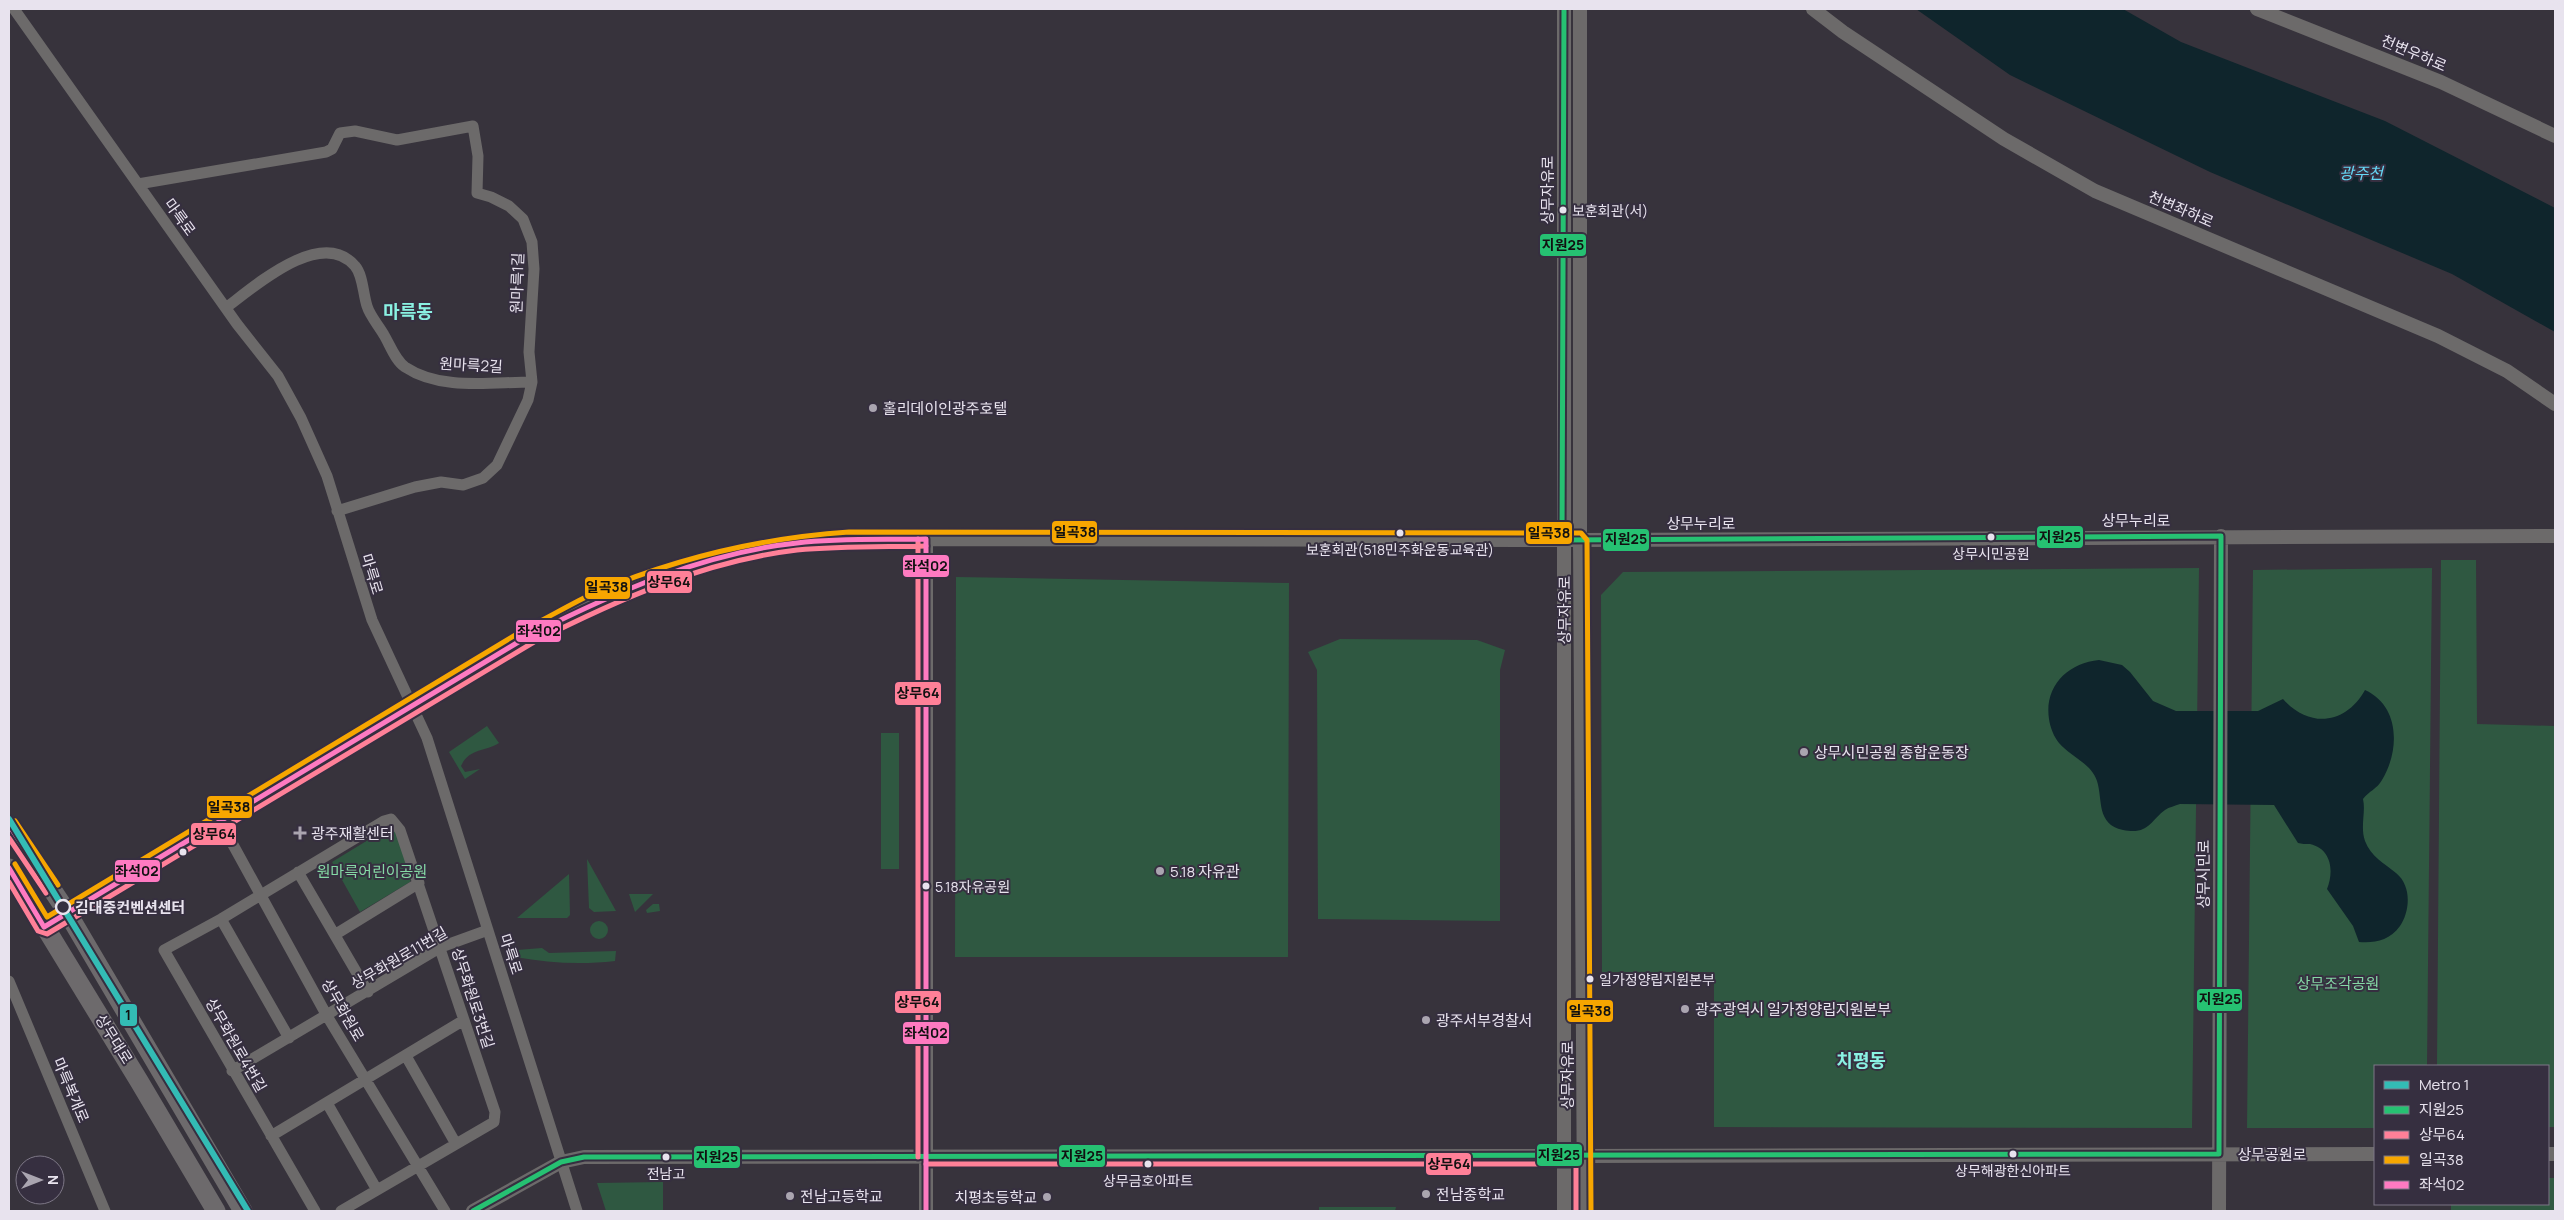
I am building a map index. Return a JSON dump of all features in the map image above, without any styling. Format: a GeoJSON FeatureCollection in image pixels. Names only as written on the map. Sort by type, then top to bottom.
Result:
{"type":"FeatureCollection","features":[{"type":"Feature","properties":{"kind":"main road","name":"상무대로"},"geometry":{"type":"LineString","coordinates":[[9,825],[67,912],[243,1211]]}},
{"type":"Feature","properties":{"kind":"main road","name":"상무대로"},"geometry":{"type":"LineString","coordinates":[[9,868],[216,1211]]}},
{"type":"Feature","properties":{"kind":"main road","name":"상무공원로"},"geometry":{"type":"LineString","coordinates":[[1564,1156],[1584,1156]]}},
{"type":"Feature","properties":{"kind":"street","name":"마륵로"},"geometry":{"type":"LineString","coordinates":[[14,9],[138,184],[278,376],[302,418],[327,476],[372,620],[427,738],[577,1211]]}},
{"type":"Feature","properties":{"kind":"street","name":"상무자유로"},"geometry":{"type":"LineString","coordinates":[[1564,9],[1562,540],[1564,1211]]}},
{"type":"Feature","properties":{"kind":"street","name":"상무자유로"},"geometry":{"type":"LineString","coordinates":[[1580,9],[1580,540],[1584,1211]]}},
{"type":"Feature","properties":{"kind":"street","name":"천변좌하로"},"geometry":{"type":"LineString","coordinates":[[1813,9],[1843,32],[2004,139],[2095,191],[2438,336],[2507,371],[2555,404]]}},
{"type":"Feature","properties":{"kind":"street","name":"천변우하로"},"geometry":{"type":"LineString","coordinates":[[2257,9],[2441,82],[2555,136]]}},
{"type":"Feature","properties":{"kind":"street","name":"원마륵1길"},"geometry":{"type":"LineString","coordinates":[[138,184],[326,152],[332,149],[340,133],[354,132],[398,140],[473,126],[478,156],[477,193],[491,197],[509,206],[523,219],[532,242],[534,268],[529,352],[532,382],[528,400],[497,466],[483,478],[463,485],[441,482],[415,487],[337,511]]}},
{"type":"Feature","properties":{"kind":"street","name":"원마륵2길"},"geometry":{"type":"LineString","coordinates":[[227,307],[272,272],[315,253],[334,252],[342,254],[356,267],[367,307],[403,366],[424,376],[445,382],[532,382]]}},
{"type":"Feature","properties":{"kind":"street","name":"상무시민로"},"geometry":{"type":"LineString","coordinates":[[2219,1211],[2221,536]]}},
{"type":"Feature","properties":{"kind":"street","name":"상무누리로"},"geometry":{"type":"LineString","coordinates":[[44,927],[547,627],[596,601],[668,573],[755,551],[794,544],[849,540],[1580,540],[2555,536]]}},
{"type":"Feature","properties":{"kind":"street"},"geometry":{"type":"LineString","coordinates":[[926,540],[926,1211]]}},
{"type":"Feature","properties":{"kind":"street","name":"상무화원로3번길"},"geometry":{"type":"LineString","coordinates":[[260,895],[384,820],[391,819],[400,830],[441,947],[495,1112],[494,1122],[456,1144]]}},
{"type":"Feature","properties":{"kind":"street","name":"상무화원로"},"geometry":{"type":"LineString","coordinates":[[220,822],[327,1016],[367,1079],[445,1211]]}},
{"type":"Feature","properties":{"kind":"street"},"geometry":{"type":"LineString","coordinates":[[298,872],[336,934],[368,992]]}},
{"type":"Feature","properties":{"kind":"street"},"geometry":{"type":"LineString","coordinates":[[336,934],[419,883]]}},
{"type":"Feature","properties":{"kind":"street","name":"상무화원로4번길"},"geometry":{"type":"LineString","coordinates":[[260,895],[164,950],[232,1071],[315,1211]]}},
{"type":"Feature","properties":{"kind":"street"},"geometry":{"type":"LineString","coordinates":[[221,919],[289,1038]]}},
{"type":"Feature","properties":{"kind":"street","name":"상무화원로11번길"},"geometry":{"type":"LineString","coordinates":[[232,1071],[441,947],[488,930]]}},
{"type":"Feature","properties":{"kind":"street","name":"마륵복개로"},"geometry":{"type":"LineString","coordinates":[[9,981],[105,1211]]}},
{"type":"Feature","properties":{"kind":"street"},"geometry":{"type":"LineString","coordinates":[[271,1136],[464,1020]]}},
{"type":"Feature","properties":{"kind":"street"},"geometry":{"type":"LineString","coordinates":[[341,1211],[456,1144],[406,1056]]}},
{"type":"Feature","properties":{"kind":"street"},"geometry":{"type":"LineString","coordinates":[[327,1103],[377,1190]]}},
{"type":"Feature","properties":{"kind":"street","name":"상무공원로"},"geometry":{"type":"LineString","coordinates":[[1584,1156],[2374,1154]]}},
{"type":"Feature","properties":{"kind":"street","name":"상무공원로"},"geometry":{"type":"LineString","coordinates":[[473,1211],[561,1162],[584,1157],[1564,1156]]}},
{"type":"Feature","properties":{"kind":"green space"},"geometry":{"type":"Polygon","coordinates":[[[2441,560],[2476,560],[2477,724],[2555,726],[2555,1127],[2549,1127],[2549,1065],[2437,1065],[2441,560]]]}},
{"type":"Feature","properties":{"kind":"green space","name":"상무시민공원"},"geometry":{"type":"Polygon","coordinates":[[[2199,568],[2192,1128],[1714,1127],[1714,972],[1602,972],[1601,595],[1623,572],[2199,568]]]}},
{"type":"Feature","properties":{"kind":"green space","name":"상무조각공원"},"geometry":{"type":"Polygon","coordinates":[[[2432,568],[2427,1065],[2374,1065],[2374,1128],[2247,1128],[2253,570],[2432,568]]]}},
{"type":"Feature","properties":{"kind":"green space","name":"5.18자유공원"},"geometry":{"type":"Polygon","coordinates":[[[956,577],[1289,583],[1288,957],[955,957],[956,577]]]}},
{"type":"Feature","properties":{"kind":"green space"},"geometry":{"type":"Polygon","coordinates":[[[1340,639],[1477,640],[1505,650],[1500,670],[1500,921],[1318,919],[1317,670],[1308,652],[1340,639]]]}},
{"type":"Feature","properties":{"kind":"green space"},"geometry":{"type":"Polygon","coordinates":[[[487,726],[499,743],[473,753],[464,760],[461,766],[465,772],[480,769],[465,779],[449,752],[487,726]]]}},
{"type":"Feature","properties":{"kind":"green space"},"geometry":{"type":"Polygon","coordinates":[[[881,733],[899,733],[899,869],[881,869],[881,733]]]}},
{"type":"Feature","properties":{"kind":"green space","name":"원마륵어린이공원"},"geometry":{"type":"Polygon","coordinates":[[[391,826],[395,828],[412,875],[410,882],[360,912],[332,862],[391,826]]]}},
{"type":"Feature","properties":{"kind":"green space"},"geometry":{"type":"Polygon","coordinates":[[[587,859],[616,911],[594,912],[589,908],[587,859]]]}},
{"type":"Feature","properties":{"kind":"green space"},"geometry":{"type":"Polygon","coordinates":[[[569,874],[570,915],[567,918],[517,918],[569,874]]]}},
{"type":"Feature","properties":{"kind":"green space"},"geometry":{"type":"Polygon","coordinates":[[[629,894],[653,894],[635,912],[629,894]]]}},
{"type":"Feature","properties":{"kind":"green space"},"geometry":{"type":"Polygon","coordinates":[[[653,904],[659,904],[660,911],[647,913],[646,910],[653,904]]]}},
{"type":"Feature","properties":{"kind":"green space"},"geometry":{"type":"Polygon","coordinates":[[[599,921],[605,924],[608,930],[605,936],[599,939],[593,936],[590,930],[593,924],[599,921]]]}},
{"type":"Feature","properties":{"kind":"green space"},"geometry":{"type":"Polygon","coordinates":[[[542,948],[549,953],[616,951],[615,961],[565,963],[515,957],[514,952],[517,950],[542,948]]]}},
{"type":"Feature","properties":{"kind":"green space"},"geometry":{"type":"Polygon","coordinates":[[[2549,1178],[2555,1178],[2555,1211],[2451,1211],[2451,1205],[2549,1205],[2549,1178]]]}},
{"type":"Feature","properties":{"kind":"green space"},"geometry":{"type":"Polygon","coordinates":[[[663,1182],[663,1211],[606,1211],[597,1183],[663,1182]]]}},
{"type":"Feature","properties":{"kind":"green space"},"geometry":{"type":"Polygon","coordinates":[[[1319,1207],[1396,1207],[1395,1211],[1319,1211],[1319,1207]]]}},
{"type":"Feature","properties":{"kind":"water","name":"광주천"},"geometry":{"type":"Polygon","coordinates":[[[1916,9],[2123,9],[2181,42],[2385,121],[2555,208],[2555,332],[2452,274],[2210,172],[2010,75],[1916,9]]]}},
{"type":"Feature","properties":{"kind":"water"},"geometry":{"type":"Polygon","coordinates":[[[2099,660],[2122,665],[2153,701],[2176,711],[2258,711],[2283,699],[2293,709],[2305,715],[2327,719],[2338,716],[2348,710],[2365,690],[2377,697],[2391,718],[2394,743],[2392,756],[2382,780],[2363,799],[2363,830],[2365,841],[2371,851],[2401,878],[2405,885],[2408,899],[2406,913],[2396,931],[2381,940],[2359,942],[2353,926],[2327,889],[2330,869],[2327,856],[2317,847],[2298,843],[2274,805],[2180,804],[2167,809],[2148,826],[2138,831],[2123,830],[2114,827],[2108,822],[2104,817],[2099,788],[2094,775],[2086,765],[2055,738],[2050,725],[2048,707],[2050,696],[2060,678],[2077,666],[2099,660]]]}},
{"type":"Feature","properties":{"kind":"metro line","name":"1"},"geometry":{"type":"LineString","coordinates":[[9,819],[248,1211]]}},
{"type":"Feature","properties":{"kind":"transit line","name":"지원25"},"geometry":{"type":"LineString","coordinates":[[1564,9],[1562,540],[2221,536]]}},
{"type":"Feature","properties":{"kind":"transit line","name":"일곡38"},"geometry":{"type":"LineString","coordinates":[[15,864],[47,917],[527,628],[568,606],[594,593],[656,570],[688,560],[751,545],[784,539],[849,532],[1581,533],[1587,540],[1591,1211]]}},
{"type":"Feature","properties":{"kind":"transit line","name":"지원25"},"geometry":{"type":"LineString","coordinates":[[2219,1154],[2221,536]]}},
{"type":"Feature","properties":{"kind":"transit line","name":"상무64"},"geometry":{"type":"LineString","coordinates":[[918,539],[918,1157]]}},
{"type":"Feature","properties":{"kind":"transit line","name":"좌석02"},"geometry":{"type":"LineString","coordinates":[[9,868],[44,927],[530,635],[594,604],[693,565],[762,548],[829,540],[926,539],[926,1211]]}},
{"type":"Feature","properties":{"kind":"transit line","name":"상무64"},"geometry":{"type":"LineString","coordinates":[[9,882],[38,931],[47,934],[534,642],[597,611],[662,584],[728,563],[762,555],[797,550],[845,547],[926,546]]}},
{"type":"Feature","properties":{"kind":"transit line","name":"일곡38"},"geometry":{"type":"LineString","coordinates":[[15,821],[58,885]]}},
{"type":"Feature","properties":{"kind":"transit line","name":"좌석02"},"geometry":{"type":"LineString","coordinates":[[9,825],[52,889]]}},
{"type":"Feature","properties":{"kind":"transit line","name":"상무64"},"geometry":{"type":"LineString","coordinates":[[9,838],[46,893]]}},
{"type":"Feature","properties":{"kind":"transit line","name":"지원25"},"geometry":{"type":"LineString","coordinates":[[473,1211],[561,1162],[584,1157],[2219,1154]]}},
{"type":"Feature","properties":{"kind":"transit line","name":"상무64"},"geometry":{"type":"LineString","coordinates":[[926,1164],[1576,1164],[1576,1211]]}},
{"type":"Feature","properties":{"kind":"place","name":"보훈회관(서)"},"geometry":{"type":"Point","coordinates":[1563,210]}},
{"type":"Feature","properties":{"kind":"place","name":"홀리데이인광주호텔"},"geometry":{"type":"Point","coordinates":[873,408]}},
{"type":"Feature","properties":{"kind":"place","name":"보훈회관(518민주화운동교육관)"},"geometry":{"type":"Point","coordinates":[1400,533]}},
{"type":"Feature","properties":{"kind":"place","name":"상무시민공원"},"geometry":{"type":"Point","coordinates":[1991,537]}},
{"type":"Feature","properties":{"kind":"place","name":"상무시민공원 종합운동장"},"geometry":{"type":"Point","coordinates":[1804,752]}},
{"type":"Feature","properties":{"kind":"place","name":"광주재활센터"},"geometry":{"type":"Point","coordinates":[300,833]}},
{"type":"Feature","properties":{"kind":"place","name":"5.18 자유관"},"geometry":{"type":"Point","coordinates":[1160,871]}},
{"type":"Feature","properties":{"kind":"place","name":"5.18자유공원"},"geometry":{"type":"Point","coordinates":[926,886]}},
{"type":"Feature","properties":{"kind":"place","name":"김대중컨벤션센터"},"geometry":{"type":"Point","coordinates":[63,907]}},
{"type":"Feature","properties":{"kind":"place","name":"일가정양립지원본부"},"geometry":{"type":"Point","coordinates":[1590,979]}},
{"type":"Feature","properties":{"kind":"place","name":"광주광역시 일가정양립지원본부"},"geometry":{"type":"Point","coordinates":[1685,1009]}},
{"type":"Feature","properties":{"kind":"place","name":"광주서부경찰서"},"geometry":{"type":"Point","coordinates":[1426,1020]}},
{"type":"Feature","properties":{"kind":"place","name":"상무해광한신아파트"},"geometry":{"type":"Point","coordinates":[2013,1154]}},
{"type":"Feature","properties":{"kind":"place","name":"전남고"},"geometry":{"type":"Point","coordinates":[666,1157]}},
{"type":"Feature","properties":{"kind":"place","name":"상무금호아파트"},"geometry":{"type":"Point","coordinates":[1148,1164]}},
{"type":"Feature","properties":{"kind":"place","name":"전남중학교"},"geometry":{"type":"Point","coordinates":[1426,1194]}},
{"type":"Feature","properties":{"kind":"place","name":"전남고등학교"},"geometry":{"type":"Point","coordinates":[790,1196]}},
{"type":"Feature","properties":{"kind":"place","name":"치평초등학교"},"geometry":{"type":"Point","coordinates":[1047,1197]}},
{"type":"Feature","properties":{"kind":"district","name":"마륵동"},"geometry":{"type":"Point","coordinates":[408,311]}},
{"type":"Feature","properties":{"kind":"district","name":"치평동"},"geometry":{"type":"Point","coordinates":[1861,1060]}}]}
